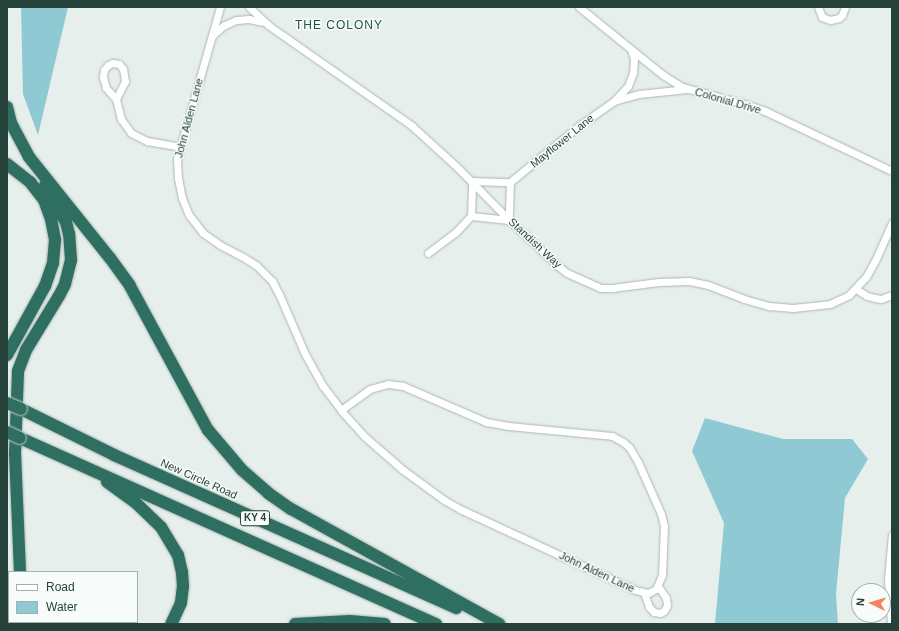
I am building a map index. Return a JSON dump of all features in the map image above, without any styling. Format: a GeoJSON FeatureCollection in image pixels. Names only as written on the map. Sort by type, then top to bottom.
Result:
{"type":"FeatureCollection","features":[{"type":"Feature","properties":{"kind":"highway"},"geometry":{"type":"LineString","coordinates":[[7,107],[19,139],[39,170],[114,263],[130,286],[208,430],[242,470],[268,493],[292,509],[499,624]]}},
{"type":"Feature","properties":{"kind":"highway"},"geometry":{"type":"LineString","coordinates":[[7,164],[39,192],[48,209],[54,230],[53,262],[40,297],[7,355]]}},
{"type":"Feature","properties":{"kind":"highway"},"geometry":{"type":"LineString","coordinates":[[20,571],[15,454],[18,371],[26,350],[65,284],[71,260],[69,234],[66,222],[51,198],[39,170]]}},
{"type":"Feature","properties":{"kind":"highway","name":"New Circle Road"},"geometry":{"type":"LineString","coordinates":[[7,403],[114,455],[492,624]]}},
{"type":"Feature","properties":{"kind":"highway","name":"KY 4"},"geometry":{"type":"LineString","coordinates":[[7,432],[436,624]]}},
{"type":"Feature","properties":{"kind":"highway"},"geometry":{"type":"LineString","coordinates":[[63,456],[101,478],[135,502],[161,527],[172,542],[178,555],[182,572],[183,586],[181,603],[171,624]]}},
{"type":"Feature","properties":{"kind":"highway"},"geometry":{"type":"LineString","coordinates":[[295,624],[350,621],[385,624]]}},
{"type":"Feature","properties":{"kind":"street","name":"John Alden Lane"},"geometry":{"type":"LineString","coordinates":[[220,7],[177,159],[178,178],[182,198],[189,215],[207,237],[250,261],[272,281],[305,354],[323,386],[341,410],[365,437],[385,456],[444,500],[635,590],[644,593],[654,591],[658,586]]}},
{"type":"Feature","properties":{"kind":"street","name":"Standish Way"},"geometry":{"type":"LineString","coordinates":[[249,7],[268,25],[412,126],[472,181],[509,220],[558,266],[567,273],[600,288],[612,288],[659,282],[690,281],[708,285],[757,303],[794,308],[830,304],[841,300],[856,289],[875,261],[892,222]]}},
{"type":"Feature","properties":{"kind":"street","name":"Colonial Drive"},"geometry":{"type":"LineString","coordinates":[[579,7],[663,75],[687,89],[765,111],[892,171]]}},
{"type":"Feature","properties":{"kind":"street"},"geometry":{"type":"LineString","coordinates":[[818,7],[822,17],[830,20],[839,18],[845,7]]}},
{"type":"Feature","properties":{"kind":"street","name":"Standish Way"},"geometry":{"type":"LineString","coordinates":[[212,36],[223,26],[236,20],[254,19],[268,25]]}},
{"type":"Feature","properties":{"kind":"street","name":"Mayflower Lane"},"geometry":{"type":"LineString","coordinates":[[510,182],[580,124],[614,101],[624,92],[633,73],[634,59],[631,49]]}},
{"type":"Feature","properties":{"kind":"street"},"geometry":{"type":"LineString","coordinates":[[116,100],[125,81],[123,69],[119,64],[113,63],[108,65],[104,70],[106,88],[116,100],[121,119],[131,133],[147,141],[180,147]]}},
{"type":"Feature","properties":{"kind":"street","name":"Mayflower Lane"},"geometry":{"type":"LineString","coordinates":[[614,101],[639,94],[687,89]]}},
{"type":"Feature","properties":{"kind":"street"},"geometry":{"type":"LineString","coordinates":[[428,253],[455,233],[471,216],[472,181],[510,182],[509,220],[471,216]]}},
{"type":"Feature","properties":{"kind":"street"},"geometry":{"type":"LineString","coordinates":[[885,239],[892,244]]}},
{"type":"Feature","properties":{"kind":"street"},"geometry":{"type":"LineString","coordinates":[[856,289],[867,296],[876,298],[892,295]]}},
{"type":"Feature","properties":{"kind":"street"},"geometry":{"type":"LineString","coordinates":[[341,410],[370,389],[396,385],[413,390],[475,418],[496,424],[612,436],[618,438],[629,447],[632,452],[661,514],[665,537],[662,575],[658,586],[666,598],[667,605],[664,611],[660,613],[654,612],[649,607],[644,593]]}},
{"type":"Feature","properties":{"kind":"street"},"geometry":{"type":"LineString","coordinates":[[891,624],[888,579],[892,535]]}},
{"type":"Feature","properties":{"kind":"water"},"geometry":{"type":"Polygon","coordinates":[[[21,7],[68,7],[38,135],[23,94],[21,7]]]}},
{"type":"Feature","properties":{"kind":"water"},"geometry":{"type":"Polygon","coordinates":[[[705,418],[783,439],[852,439],[868,459],[845,498],[836,594],[838,624],[715,624],[724,523],[692,451],[705,418]]]}},
{"type":"Feature","properties":{"kind":"district","name":"THE COLONY"},"geometry":{"type":"Point","coordinates":[339,26]}}]}
